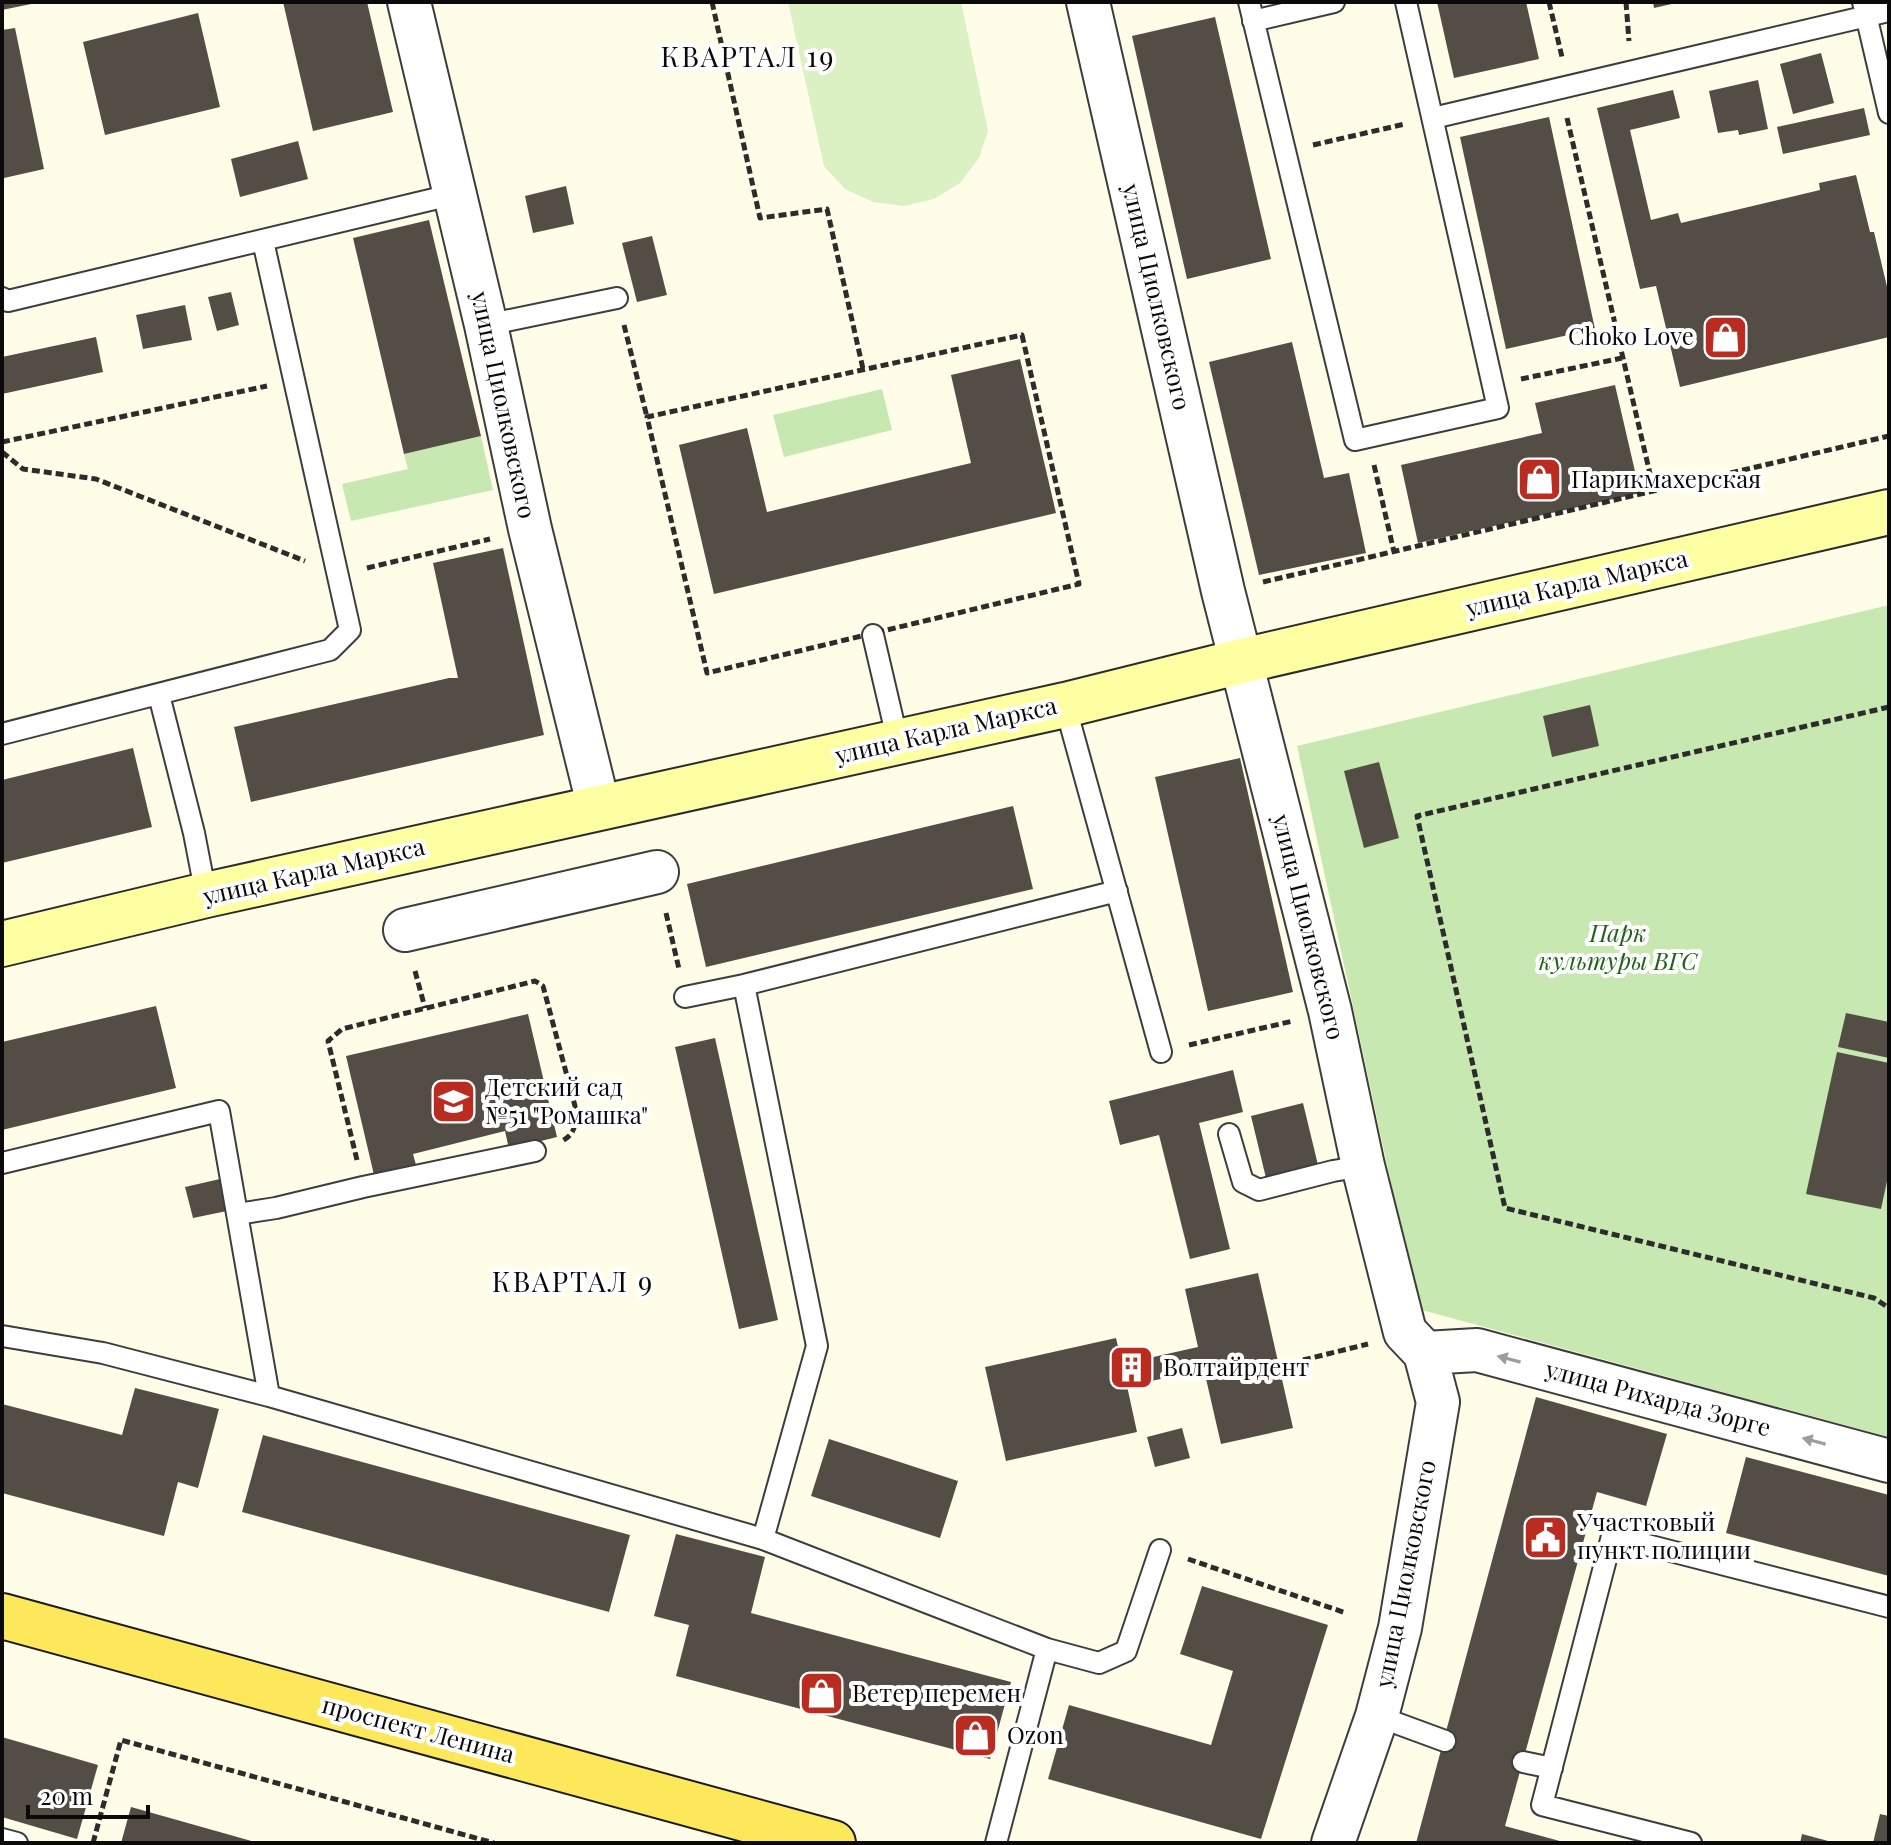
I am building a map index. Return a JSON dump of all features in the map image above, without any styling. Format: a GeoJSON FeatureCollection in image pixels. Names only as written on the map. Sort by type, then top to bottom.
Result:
{"type":"FeatureCollection","features":[{"type":"Feature","properties":{"kind":"main road","name":"проспект Ленина"},"geometry":{"type":"LineString","coordinates":[[2,1616],[833,1843]]}},
{"type":"Feature","properties":{"kind":"street","name":"улица Циолковского"},"geometry":{"type":"LineString","coordinates":[[409,2],[486,325],[530,529],[599,808]]}},
{"type":"Feature","properties":{"kind":"street","name":"улица Циолковского"},"geometry":{"type":"LineString","coordinates":[[1088,2],[1223,591],[1330,1011],[1363,1166],[1415,1343],[1438,1402],[1400,1628],[1377,1716],[1333,1843]]}},
{"type":"Feature","properties":{"kind":"street","name":"улица Карла Маркса"},"geometry":{"type":"LineString","coordinates":[[2,944],[206,895],[1065,705],[1242,661],[1889,512]]}},
{"type":"Feature","properties":{"kind":"street"},"geometry":{"type":"LineString","coordinates":[[408,944],[657,872]]}},
{"type":"Feature","properties":{"kind":"street","name":"улица Рихарда Зорге"},"geometry":{"type":"LineString","coordinates":[[1415,1343],[1477,1350],[1889,1461]]}},
{"type":"Feature","properties":{"kind":"lane"},"geometry":{"type":"LineString","coordinates":[[1334,2],[1251,12],[1355,440],[1498,408],[1406,2]]}},
{"type":"Feature","properties":{"kind":"lane"},"geometry":{"type":"LineString","coordinates":[[1433,118],[1631,71],[1865,9],[1889,11]]}},
{"type":"Feature","properties":{"kind":"lane"},"geometry":{"type":"LineString","coordinates":[[1865,9],[1889,113]]}},
{"type":"Feature","properties":{"kind":"lane"},"geometry":{"type":"LineString","coordinates":[[2,298],[8,301],[455,194]]}},
{"type":"Feature","properties":{"kind":"lane"},"geometry":{"type":"LineString","coordinates":[[2,734],[330,650],[350,630],[263,241]]}},
{"type":"Feature","properties":{"kind":"lane"},"geometry":{"type":"LineString","coordinates":[[486,325],[617,298]]}},
{"type":"Feature","properties":{"kind":"lane"},"geometry":{"type":"LineString","coordinates":[[873,635],[898,742]]}},
{"type":"Feature","properties":{"kind":"lane"},"geometry":{"type":"LineString","coordinates":[[159,695],[194,833],[206,895]]}},
{"type":"Feature","properties":{"kind":"lane"},"geometry":{"type":"LineString","coordinates":[[1065,705],[1161,1052]]}},
{"type":"Feature","properties":{"kind":"lane"},"geometry":{"type":"LineString","coordinates":[[685,997],[744,985],[1117,891]]}},
{"type":"Feature","properties":{"kind":"lane"},"geometry":{"type":"LineString","coordinates":[[744,985],[817,1346],[763,1539]]}},
{"type":"Feature","properties":{"kind":"lane"},"geometry":{"type":"LineString","coordinates":[[2,1163],[219,1111],[269,1396]]}},
{"type":"Feature","properties":{"kind":"lane"},"geometry":{"type":"LineString","coordinates":[[1229,1134],[1243,1182],[1259,1190],[1363,1166]]}},
{"type":"Feature","properties":{"kind":"lane"},"geometry":{"type":"LineString","coordinates":[[238,1214],[535,1151]]}},
{"type":"Feature","properties":{"kind":"lane"},"geometry":{"type":"LineString","coordinates":[[2,1336],[103,1353],[269,1396],[763,1539],[1047,1649],[1099,1663],[1126,1651],[1160,1550]]}},
{"type":"Feature","properties":{"kind":"lane"},"geometry":{"type":"LineString","coordinates":[[1691,1843],[1542,1805],[1612,1536],[1889,1607]]}},
{"type":"Feature","properties":{"kind":"lane"},"geometry":{"type":"LineString","coordinates":[[996,1843],[1047,1649]]}},
{"type":"Feature","properties":{"kind":"lane"},"geometry":{"type":"LineString","coordinates":[[1377,1716],[1445,1741]]}},
{"type":"Feature","properties":{"kind":"lane"},"geometry":{"type":"LineString","coordinates":[[1523,1762],[1552,1768]]}},
{"type":"Feature","properties":{"kind":"lane"},"geometry":{"type":"LineString","coordinates":[[2,1839],[17,1843]]}},
{"type":"Feature","properties":{"kind":"path"},"geometry":{"type":"LineString","coordinates":[[712,2],[760,218],[827,209],[863,369]]}},
{"type":"Feature","properties":{"kind":"path"},"geometry":{"type":"LineString","coordinates":[[1549,2],[1622,358],[1654,491]]}},
{"type":"Feature","properties":{"kind":"path"},"geometry":{"type":"LineString","coordinates":[[1626,2],[1631,71]]}},
{"type":"Feature","properties":{"kind":"path"},"geometry":{"type":"LineString","coordinates":[[1285,152],[1433,118]]}},
{"type":"Feature","properties":{"kind":"path"},"geometry":{"type":"LineString","coordinates":[[617,298],[707,673],[1079,584],[1022,335],[647,417]]}},
{"type":"Feature","properties":{"kind":"path"},"geometry":{"type":"LineString","coordinates":[[1492,385],[1622,358]]}},
{"type":"Feature","properties":{"kind":"path"},"geometry":{"type":"LineString","coordinates":[[2,442],[294,381]]}},
{"type":"Feature","properties":{"kind":"path"},"geometry":{"type":"LineString","coordinates":[[1367,437],[1394,552]]}},
{"type":"Feature","properties":{"kind":"path"},"geometry":{"type":"LineString","coordinates":[[2,452],[23,469],[96,479],[338,575],[530,529]]}},
{"type":"Feature","properties":{"kind":"path"},"geometry":{"type":"LineString","coordinates":[[1889,707],[1417,816],[1505,1208],[1874,1298],[1889,1308]]}},
{"type":"Feature","properties":{"kind":"path"},"geometry":{"type":"LineString","coordinates":[[657,872],[685,997]]}},
{"type":"Feature","properties":{"kind":"path"},"geometry":{"type":"LineString","coordinates":[[408,944],[425,1008]]}},
{"type":"Feature","properties":{"kind":"path"},"geometry":{"type":"LineString","coordinates":[[363,1187],[328,1041],[342,1029],[535,981],[543,986],[575,1106],[575,1124],[571,1136],[535,1151]]}},
{"type":"Feature","properties":{"kind":"path"},"geometry":{"type":"LineString","coordinates":[[1161,1052],[1330,1011]]}},
{"type":"Feature","properties":{"kind":"path"},"geometry":{"type":"LineString","coordinates":[[1303,1360],[1370,1344],[1415,1343]]}},
{"type":"Feature","properties":{"kind":"path"},"geometry":{"type":"LineString","coordinates":[[1160,1550],[1346,1613]]}},
{"type":"Feature","properties":{"kind":"path"},"geometry":{"type":"LineString","coordinates":[[93,1843],[121,1740],[494,1843]]}},
{"type":"Feature","properties":{"kind":"green space"},"geometry":{"type":"Polygon","coordinates":[[[788,2],[961,2],[988,131],[979,158],[960,183],[934,199],[904,206],[873,202],[845,189],[824,166],[788,2]]]}},
{"type":"Feature","properties":{"kind":"green space"},"geometry":{"type":"Polygon","coordinates":[[[882,389],[892,430],[784,457],[773,415],[882,389]]]}},
{"type":"Feature","properties":{"kind":"green space"},"geometry":{"type":"Polygon","coordinates":[[[481,436],[493,490],[351,521],[342,484],[408,469],[404,454],[481,436]]]}},
{"type":"Feature","properties":{"kind":"green space","name":"Парк культуры ВГС"},"geometry":{"type":"Polygon","coordinates":[[[1889,605],[1889,1437],[1418,1309],[1297,746],[1889,605]]]}},
{"type":"Feature","properties":{"kind":"building"},"geometry":{"type":"Polygon","coordinates":[[[2,2],[35,2],[36,3],[2,10],[2,2]]]}},
{"type":"Feature","properties":{"kind":"building"},"geometry":{"type":"Polygon","coordinates":[[[283,2],[367,2],[393,112],[313,131],[283,2]]]}},
{"type":"Feature","properties":{"kind":"building"},"geometry":{"type":"Polygon","coordinates":[[[1437,2],[1526,2],[1539,59],[1454,78],[1437,2]]]}},
{"type":"Feature","properties":{"kind":"building"},"geometry":{"type":"Polygon","coordinates":[[[1653,2],[1676,2],[1676,3],[1654,8],[1653,2]]]}},
{"type":"Feature","properties":{"kind":"building"},"geometry":{"type":"Polygon","coordinates":[[[198,13],[220,107],[105,135],[83,42],[198,13]]]}},
{"type":"Feature","properties":{"kind":"building"},"geometry":{"type":"Polygon","coordinates":[[[1215,17],[1271,259],[1187,279],[1132,36],[1215,17]]]}},
{"type":"Feature","properties":{"kind":"building"},"geometry":{"type":"Polygon","coordinates":[[[15,28],[44,169],[4,178],[2,30],[15,28]]]}},
{"type":"Feature","properties":{"kind":"building"},"geometry":{"type":"Polygon","coordinates":[[[1821,53],[1834,103],[1793,114],[1780,64],[1821,53]]]}},
{"type":"Feature","properties":{"kind":"building"},"geometry":{"type":"Polygon","coordinates":[[[1758,80],[1768,129],[1739,135],[1738,130],[1718,133],[1709,91],[1758,80]]]}},
{"type":"Feature","properties":{"kind":"building"},"geometry":{"type":"Polygon","coordinates":[[[1673,90],[1680,118],[1630,130],[1651,220],[1678,213],[1681,223],[1820,190],[1819,183],[1856,175],[1889,295],[1889,337],[1680,387],[1656,286],[1640,289],[1597,108],[1673,90]]]}},
{"type":"Feature","properties":{"kind":"building"},"geometry":{"type":"Polygon","coordinates":[[[1864,108],[1870,135],[1783,154],[1777,127],[1864,108]]]}},
{"type":"Feature","properties":{"kind":"building"},"geometry":{"type":"Polygon","coordinates":[[[1549,117],[1595,329],[1506,349],[1460,137],[1549,117]]]}},
{"type":"Feature","properties":{"kind":"building"},"geometry":{"type":"Polygon","coordinates":[[[298,141],[308,179],[240,197],[231,159],[298,141]]]}},
{"type":"Feature","properties":{"kind":"building"},"geometry":{"type":"Polygon","coordinates":[[[566,186],[574,224],[533,233],[525,196],[566,186]]]}},
{"type":"Feature","properties":{"kind":"building"},"geometry":{"type":"Polygon","coordinates":[[[429,220],[481,436],[404,454],[353,238],[429,220]]]}},
{"type":"Feature","properties":{"kind":"building"},"geometry":{"type":"Polygon","coordinates":[[[652,236],[667,295],[637,302],[622,243],[652,236]]]}},
{"type":"Feature","properties":{"kind":"building"},"geometry":{"type":"Polygon","coordinates":[[[231,292],[239,325],[217,331],[208,297],[231,292]]]}},
{"type":"Feature","properties":{"kind":"building"},"geometry":{"type":"Polygon","coordinates":[[[185,305],[192,340],[143,349],[136,315],[185,305]]]}},
{"type":"Feature","properties":{"kind":"building"},"geometry":{"type":"Polygon","coordinates":[[[96,337],[103,372],[2,394],[2,357],[96,337]]]}},
{"type":"Feature","properties":{"kind":"building"},"geometry":{"type":"Polygon","coordinates":[[[1292,342],[1324,478],[1349,473],[1366,553],[1259,575],[1209,362],[1292,342]]]}},
{"type":"Feature","properties":{"kind":"building"},"geometry":{"type":"Polygon","coordinates":[[[1020,359],[1056,513],[714,594],[679,445],[747,428],[767,512],[971,463],[951,375],[1020,359]]]}},
{"type":"Feature","properties":{"kind":"building"},"geometry":{"type":"Polygon","coordinates":[[[1615,385],[1640,493],[1418,543],[1401,465],[1542,433],[1535,403],[1615,385]]]}},
{"type":"Feature","properties":{"kind":"building"},"geometry":{"type":"Polygon","coordinates":[[[503,548],[544,735],[251,802],[234,727],[458,678],[433,563],[503,548]]]}},
{"type":"Feature","properties":{"kind":"building"},"geometry":{"type":"Polygon","coordinates":[[[1590,705],[1599,746],[1552,757],[1543,716],[1590,705]]]}},
{"type":"Feature","properties":{"kind":"building"},"geometry":{"type":"Polygon","coordinates":[[[133,748],[152,827],[2,863],[2,780],[133,748]]]}},
{"type":"Feature","properties":{"kind":"building"},"geometry":{"type":"Polygon","coordinates":[[[1240,758],[1293,992],[1208,1011],[1155,777],[1240,758]]]}},
{"type":"Feature","properties":{"kind":"building"},"geometry":{"type":"Polygon","coordinates":[[[1379,762],[1399,838],[1364,848],[1344,771],[1379,762]]]}},
{"type":"Feature","properties":{"kind":"building"},"geometry":{"type":"Polygon","coordinates":[[[1013,806],[1033,889],[706,967],[687,884],[1013,806]]]}},
{"type":"Feature","properties":{"kind":"building"},"geometry":{"type":"Polygon","coordinates":[[[156,1006],[176,1088],[2,1130],[2,1042],[156,1006]]]}},
{"type":"Feature","properties":{"kind":"building"},"geometry":{"type":"Polygon","coordinates":[[[1846,1013],[1889,1022],[1889,1058],[1838,1047],[1846,1013]]]}},
{"type":"Feature","properties":{"kind":"building"},"geometry":{"type":"Polygon","coordinates":[[[528,1014],[557,1137],[509,1149],[505,1131],[413,1154],[416,1165],[374,1175],[346,1056],[528,1014]]]}},
{"type":"Feature","properties":{"kind":"building"},"geometry":{"type":"Polygon","coordinates":[[[715,1038],[778,1320],[739,1329],[675,1047],[715,1038]]]}},
{"type":"Feature","properties":{"kind":"building"},"geometry":{"type":"Polygon","coordinates":[[[1837,1052],[1889,1063],[1889,1172],[1881,1209],[1806,1194],[1837,1052]]]}},
{"type":"Feature","properties":{"kind":"building"},"geometry":{"type":"Polygon","coordinates":[[[1233,1070],[1243,1112],[1199,1123],[1230,1249],[1190,1259],[1159,1135],[1120,1145],[1109,1101],[1233,1070]]]}},
{"type":"Feature","properties":{"kind":"building"},"geometry":{"type":"Polygon","coordinates":[[[1303,1103],[1318,1165],[1266,1178],[1251,1116],[1303,1103]]]}},
{"type":"Feature","properties":{"kind":"building"},"geometry":{"type":"Polygon","coordinates":[[[220,1179],[227,1211],[193,1218],[185,1187],[220,1179]]]}},
{"type":"Feature","properties":{"kind":"building","name":"Волтайрдент"},"geometry":{"type":"Polygon","coordinates":[[[1258,1273],[1293,1428],[1221,1444],[1204,1370],[1127,1386],[1137,1432],[1006,1461],[985,1367],[1116,1338],[1122,1364],[1198,1347],[1185,1289],[1258,1273]]]}},
{"type":"Feature","properties":{"kind":"building"},"geometry":{"type":"Polygon","coordinates":[[[135,1388],[219,1409],[198,1488],[178,1482],[164,1536],[2,1493],[2,1404],[122,1435],[135,1388]]]}},
{"type":"Feature","properties":{"kind":"building"},"geometry":{"type":"Polygon","coordinates":[[[1536,1397],[1667,1434],[1646,1506],[1597,1492],[1505,1826],[1567,1843],[1416,1843],[1536,1397]]]}},
{"type":"Feature","properties":{"kind":"building"},"geometry":{"type":"Polygon","coordinates":[[[1182,1428],[1190,1458],[1155,1467],[1147,1437],[1182,1428]]]}},
{"type":"Feature","properties":{"kind":"building"},"geometry":{"type":"Polygon","coordinates":[[[263,1435],[630,1535],[609,1612],[242,1512],[263,1435]]]}},
{"type":"Feature","properties":{"kind":"building"},"geometry":{"type":"Polygon","coordinates":[[[829,1439],[958,1481],[940,1538],[811,1496],[829,1439]]]}},
{"type":"Feature","properties":{"kind":"building"},"geometry":{"type":"Polygon","coordinates":[[[1746,1457],[1889,1495],[1889,1576],[1726,1533],[1746,1457]]]}},
{"type":"Feature","properties":{"kind":"building"},"geometry":{"type":"Polygon","coordinates":[[[676,1534],[765,1557],[751,1613],[1011,1682],[990,1759],[676,1676],[689,1625],[654,1616],[676,1534]]]}},
{"type":"Feature","properties":{"kind":"building"},"geometry":{"type":"Polygon","coordinates":[[[1202,1586],[1328,1625],[1261,1839],[1048,1779],[1069,1705],[1211,1745],[1233,1671],[1180,1654],[1202,1586]]]}},
{"type":"Feature","properties":{"kind":"building"},"geometry":{"type":"Polygon","coordinates":[[[2,1737],[98,1765],[77,1839],[2,1817],[2,1737]]]}},
{"type":"Feature","properties":{"kind":"building"},"geometry":{"type":"Polygon","coordinates":[[[131,1807],[255,1842],[255,1843],[121,1843],[131,1807]]]}},
{"type":"Feature","properties":{"kind":"building"},"geometry":{"type":"Polygon","coordinates":[[[1880,1814],[1889,1816],[1889,1843],[1873,1843],[1880,1814]]]}},
{"type":"Feature","properties":{"kind":"building"},"geometry":{"type":"Polygon","coordinates":[[[1802,1834],[1832,1842],[1832,1843],[1800,1843],[1802,1834]]]}},
{"type":"Feature","properties":{"kind":"place","name":"Choko Love"},"geometry":{"type":"Point","coordinates":[1725,337]}},
{"type":"Feature","properties":{"kind":"place","name":"Парикмахерская"},"geometry":{"type":"Point","coordinates":[1540,480]}},
{"type":"Feature","properties":{"kind":"place","name":"Детский сад №51 \"Ромашка\""},"geometry":{"type":"Point","coordinates":[454,1102]}},
{"type":"Feature","properties":{"kind":"place","name":"Волтайрдент"},"geometry":{"type":"Point","coordinates":[1132,1368]}},
{"type":"Feature","properties":{"kind":"place","name":"Участковый пункт полиции"},"geometry":{"type":"Point","coordinates":[1546,1537]}},
{"type":"Feature","properties":{"kind":"place","name":"Ветер перемен"},"geometry":{"type":"Point","coordinates":[821,1694]}},
{"type":"Feature","properties":{"kind":"place","name":"Ozon"},"geometry":{"type":"Point","coordinates":[976,1736]}},
{"type":"Feature","properties":{"kind":"district","name":"КВАРТАЛ 19"},"geometry":{"type":"Point","coordinates":[748,57]}},
{"type":"Feature","properties":{"kind":"district","name":"КВАРТАЛ 9"},"geometry":{"type":"Point","coordinates":[573,1282]}}]}
